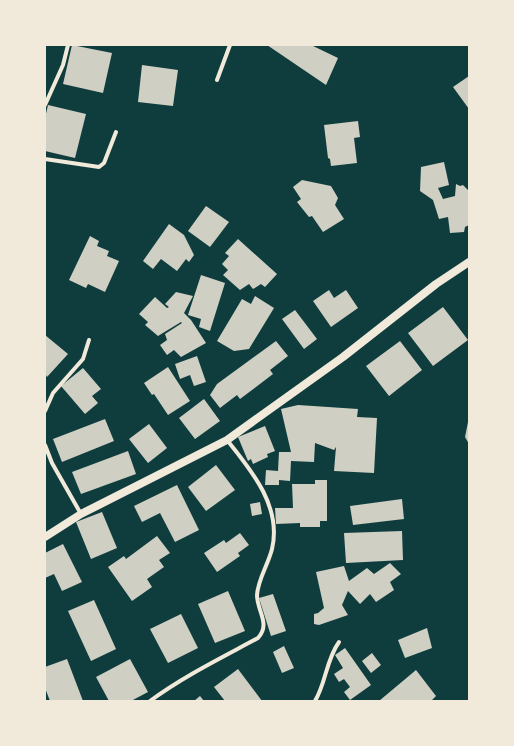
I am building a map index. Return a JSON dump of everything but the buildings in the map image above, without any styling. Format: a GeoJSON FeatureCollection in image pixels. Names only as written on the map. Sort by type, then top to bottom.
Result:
{"type":"FeatureCollection","features":[{"type":"Feature","properties":{"kind":"main road"},"geometry":{"type":"LineString","coordinates":[[45,537],[81,514],[227,440],[343,357],[436,284],[469,262]]}},
{"type":"Feature","properties":{"kind":"street"},"geometry":{"type":"LineString","coordinates":[[45,106],[63,66],[68,45]]}},
{"type":"Feature","properties":{"kind":"street"},"geometry":{"type":"LineString","coordinates":[[217,80],[230,45]]}},
{"type":"Feature","properties":{"kind":"street"},"geometry":{"type":"LineString","coordinates":[[45,159],[99,167],[104,163],[116,132]]}},
{"type":"Feature","properties":{"kind":"street"},"geometry":{"type":"LineString","coordinates":[[45,411],[53,393],[83,359],[89,340]]}},
{"type":"Feature","properties":{"kind":"street"},"geometry":{"type":"LineString","coordinates":[[150,701],[197,670],[258,638],[264,632],[264,624],[257,597],[258,584],[272,550],[274,536],[271,512],[264,492],[252,472],[227,440]]}},
{"type":"Feature","properties":{"kind":"street"},"geometry":{"type":"LineString","coordinates":[[45,445],[52,463],[81,514]]}},
{"type":"Feature","properties":{"kind":"street"},"geometry":{"type":"LineString","coordinates":[[315,701],[322,686],[332,652],[339,642]]}}]}
